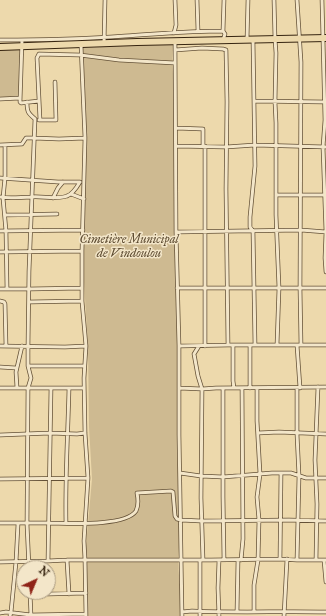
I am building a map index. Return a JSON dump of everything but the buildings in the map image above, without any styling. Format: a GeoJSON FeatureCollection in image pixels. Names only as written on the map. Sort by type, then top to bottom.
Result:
{"type":"FeatureCollection","features":[{"type":"Feature","properties":{"kind":"highway"},"geometry":{"type":"LineString","coordinates":[[0,47],[22,43],[81,44],[104,40],[175,42],[325,38]]}},
{"type":"Feature","properties":{"kind":"street"},"geometry":{"type":"LineString","coordinates":[[104,40],[105,0]]}},
{"type":"Feature","properties":{"kind":"street"},"geometry":{"type":"LineString","coordinates":[[174,33],[176,25],[175,0]]}},
{"type":"Feature","properties":{"kind":"street"},"geometry":{"type":"LineString","coordinates":[[197,0],[198,31]]}},
{"type":"Feature","properties":{"kind":"street"},"geometry":{"type":"LineString","coordinates":[[223,40],[225,34],[223,31],[224,0]]}},
{"type":"Feature","properties":{"kind":"street"},"geometry":{"type":"LineString","coordinates":[[248,0],[255,145],[255,166],[250,217],[250,227],[253,231],[255,345]]}},
{"type":"Feature","properties":{"kind":"street"},"geometry":{"type":"LineString","coordinates":[[274,0],[276,53],[276,195],[279,288],[278,345]]}},
{"type":"Feature","properties":{"kind":"street"},"geometry":{"type":"LineString","coordinates":[[297,0],[301,62],[301,345]]}},
{"type":"Feature","properties":{"kind":"street"},"geometry":{"type":"LineString","coordinates":[[322,0],[325,38],[326,272]]}},
{"type":"Feature","properties":{"kind":"street"},"geometry":{"type":"LineString","coordinates":[[0,40],[22,43],[57,40],[104,40],[198,31],[223,31]]}},
{"type":"Feature","properties":{"kind":"street"},"geometry":{"type":"LineString","coordinates":[[175,42],[176,232],[179,346],[182,614],[200,612],[219,614],[237,612],[254,612],[263,614],[284,611],[326,612]]}},
{"type":"Feature","properties":{"kind":"street"},"geometry":{"type":"LineString","coordinates":[[22,43],[20,102],[39,101]]}},
{"type":"Feature","properties":{"kind":"street"},"geometry":{"type":"LineString","coordinates":[[0,613],[6,612],[11,614],[31,615],[86,615],[84,540],[88,478],[84,388],[86,346],[82,301],[84,199],[82,182],[85,138],[80,55],[81,44]]}},
{"type":"Feature","properties":{"kind":"street"},"geometry":{"type":"LineString","coordinates":[[175,50],[202,48],[223,48],[226,50],[228,345]]}},
{"type":"Feature","properties":{"kind":"street"},"geometry":{"type":"LineString","coordinates":[[40,120],[37,58],[40,54],[80,55],[118,60],[175,62]]}},
{"type":"Feature","properties":{"kind":"street"},"geometry":{"type":"LineString","coordinates":[[27,102],[28,112],[35,119],[56,120],[55,82]]}},
{"type":"Feature","properties":{"kind":"street"},"geometry":{"type":"LineString","coordinates":[[0,99],[20,98]]}},
{"type":"Feature","properties":{"kind":"street"},"geometry":{"type":"LineString","coordinates":[[254,101],[325,102]]}},
{"type":"Feature","properties":{"kind":"street"},"geometry":{"type":"LineString","coordinates":[[29,560],[27,524],[27,434],[28,388],[31,378],[28,366],[28,346],[35,119]]}},
{"type":"Feature","properties":{"kind":"street"},"geometry":{"type":"LineString","coordinates":[[176,128],[203,129],[205,346]]}},
{"type":"Feature","properties":{"kind":"street"},"geometry":{"type":"LineString","coordinates":[[0,145],[22,144],[26,138],[85,138]]}},
{"type":"Feature","properties":{"kind":"street"},"geometry":{"type":"LineString","coordinates":[[5,145],[5,178],[2,198],[6,231],[7,289]]}},
{"type":"Feature","properties":{"kind":"street"},"geometry":{"type":"LineString","coordinates":[[176,146],[255,145],[325,147]]}},
{"type":"Feature","properties":{"kind":"street"},"geometry":{"type":"LineString","coordinates":[[0,178],[82,182]]}},
{"type":"Feature","properties":{"kind":"street"},"geometry":{"type":"LineString","coordinates":[[53,198],[63,182]]}},
{"type":"Feature","properties":{"kind":"street"},"geometry":{"type":"LineString","coordinates":[[2,198],[66,197],[71,194],[82,182]]}},
{"type":"Feature","properties":{"kind":"street"},"geometry":{"type":"LineString","coordinates":[[71,194],[84,199]]}},
{"type":"Feature","properties":{"kind":"street"},"geometry":{"type":"LineString","coordinates":[[276,195],[326,195]]}},
{"type":"Feature","properties":{"kind":"street"},"geometry":{"type":"LineString","coordinates":[[4,215],[57,214]]}},
{"type":"Feature","properties":{"kind":"street"},"geometry":{"type":"LineString","coordinates":[[0,231],[83,230]]}},
{"type":"Feature","properties":{"kind":"street"},"geometry":{"type":"LineString","coordinates":[[176,232],[301,230],[326,232]]}},
{"type":"Feature","properties":{"kind":"street"},"geometry":{"type":"LineString","coordinates":[[0,252],[82,251]]}},
{"type":"Feature","properties":{"kind":"street"},"geometry":{"type":"LineString","coordinates":[[0,289],[29,290],[82,288]]}},
{"type":"Feature","properties":{"kind":"street"},"geometry":{"type":"LineString","coordinates":[[177,288],[326,288]]}},
{"type":"Feature","properties":{"kind":"street"},"geometry":{"type":"LineString","coordinates":[[0,301],[4,302],[6,346]]}},
{"type":"Feature","properties":{"kind":"street"},"geometry":{"type":"LineString","coordinates":[[29,302],[82,301]]}},
{"type":"Feature","properties":{"kind":"street"},"geometry":{"type":"LineString","coordinates":[[233,345],[234,388]]}},
{"type":"Feature","properties":{"kind":"street"},"geometry":{"type":"LineString","coordinates":[[250,345],[250,388]]}},
{"type":"Feature","properties":{"kind":"street"},"geometry":{"type":"LineString","coordinates":[[296,345],[299,476],[297,560]]}},
{"type":"Feature","properties":{"kind":"street"},"geometry":{"type":"LineString","coordinates":[[179,346],[326,345]]}},
{"type":"Feature","properties":{"kind":"street"},"geometry":{"type":"LineString","coordinates":[[0,346],[86,346]]}},
{"type":"Feature","properties":{"kind":"street"},"geometry":{"type":"LineString","coordinates":[[17,388],[16,368],[22,346]]}},
{"type":"Feature","properties":{"kind":"street"},"geometry":{"type":"LineString","coordinates":[[199,346],[194,354],[202,389],[202,560],[200,616]]}},
{"type":"Feature","properties":{"kind":"street"},"geometry":{"type":"LineString","coordinates":[[28,366],[84,366]]}},
{"type":"Feature","properties":{"kind":"street"},"geometry":{"type":"LineString","coordinates":[[0,367],[16,368]]}},
{"type":"Feature","properties":{"kind":"street"},"geometry":{"type":"LineString","coordinates":[[179,388],[326,387]]}},
{"type":"Feature","properties":{"kind":"street"},"geometry":{"type":"LineString","coordinates":[[0,388],[84,388]]}},
{"type":"Feature","properties":{"kind":"street"},"geometry":{"type":"LineString","coordinates":[[48,560],[51,388]]}},
{"type":"Feature","properties":{"kind":"street"},"geometry":{"type":"LineString","coordinates":[[66,524],[69,388]]}},
{"type":"Feature","properties":{"kind":"street"},"geometry":{"type":"LineString","coordinates":[[223,388],[224,560]]}},
{"type":"Feature","properties":{"kind":"street"},"geometry":{"type":"LineString","coordinates":[[237,612],[240,560],[243,539],[242,388]]}},
{"type":"Feature","properties":{"kind":"street"},"geometry":{"type":"LineString","coordinates":[[254,612],[254,585],[258,560],[259,520],[257,497],[260,474],[257,388]]}},
{"type":"Feature","properties":{"kind":"street"},"geometry":{"type":"LineString","coordinates":[[316,560],[315,460],[318,388]]}},
{"type":"Feature","properties":{"kind":"street"},"geometry":{"type":"LineString","coordinates":[[258,433],[279,432],[297,434],[326,434]]}},
{"type":"Feature","properties":{"kind":"street"},"geometry":{"type":"LineString","coordinates":[[0,435],[85,433]]}},
{"type":"Feature","properties":{"kind":"street"},"geometry":{"type":"LineString","coordinates":[[180,473],[223,477],[293,473],[306,478],[326,478]]}},
{"type":"Feature","properties":{"kind":"street"},"geometry":{"type":"LineString","coordinates":[[280,559],[281,473]]}},
{"type":"Feature","properties":{"kind":"street"},"geometry":{"type":"LineString","coordinates":[[0,479],[88,478]]}},
{"type":"Feature","properties":{"kind":"street"},"geometry":{"type":"LineString","coordinates":[[0,523],[86,524],[111,521],[125,518],[136,511],[138,506],[137,492],[170,491],[173,492],[175,516],[177,519],[181,520],[326,521]]}},
{"type":"Feature","properties":{"kind":"street"},"geometry":{"type":"LineString","coordinates":[[16,560],[18,524]]}},
{"type":"Feature","properties":{"kind":"street"},"geometry":{"type":"LineString","coordinates":[[284,616],[288,559]]}},
{"type":"Feature","properties":{"kind":"street"},"geometry":{"type":"LineString","coordinates":[[67,560],[69,594]]}},
{"type":"Feature","properties":{"kind":"street"},"geometry":{"type":"LineString","coordinates":[[219,560],[219,614]]}},
{"type":"Feature","properties":{"kind":"street"},"geometry":{"type":"LineString","coordinates":[[56,561],[325,560],[326,582]]}},
{"type":"Feature","properties":{"kind":"street"},"geometry":{"type":"LineString","coordinates":[[0,562],[16,562],[11,614]]}},
{"type":"Feature","properties":{"kind":"street"},"geometry":{"type":"LineString","coordinates":[[56,594],[86,593]]}},
{"type":"Feature","properties":{"kind":"street"},"geometry":{"type":"LineString","coordinates":[[30,600],[31,615]]}},
{"type":"Feature","properties":{"kind":"street"},"geometry":{"type":"LineString","coordinates":[[3,616],[6,612]]}},
{"type":"Feature","properties":{"kind":"green space","name":"Cimetière Municipal de Vindoulou"},"geometry":{"type":"Polygon","coordinates":[[[173,43],[172,58],[176,157],[179,346],[177,451],[181,520],[178,562],[182,616],[86,616],[85,557],[92,479],[89,427],[88,346],[82,251],[85,138],[81,48],[173,43]]]}},
{"type":"Feature","properties":{"kind":"green space"},"geometry":{"type":"Polygon","coordinates":[[[20,49],[20,97],[0,97],[0,50],[20,49]]]}}]}
